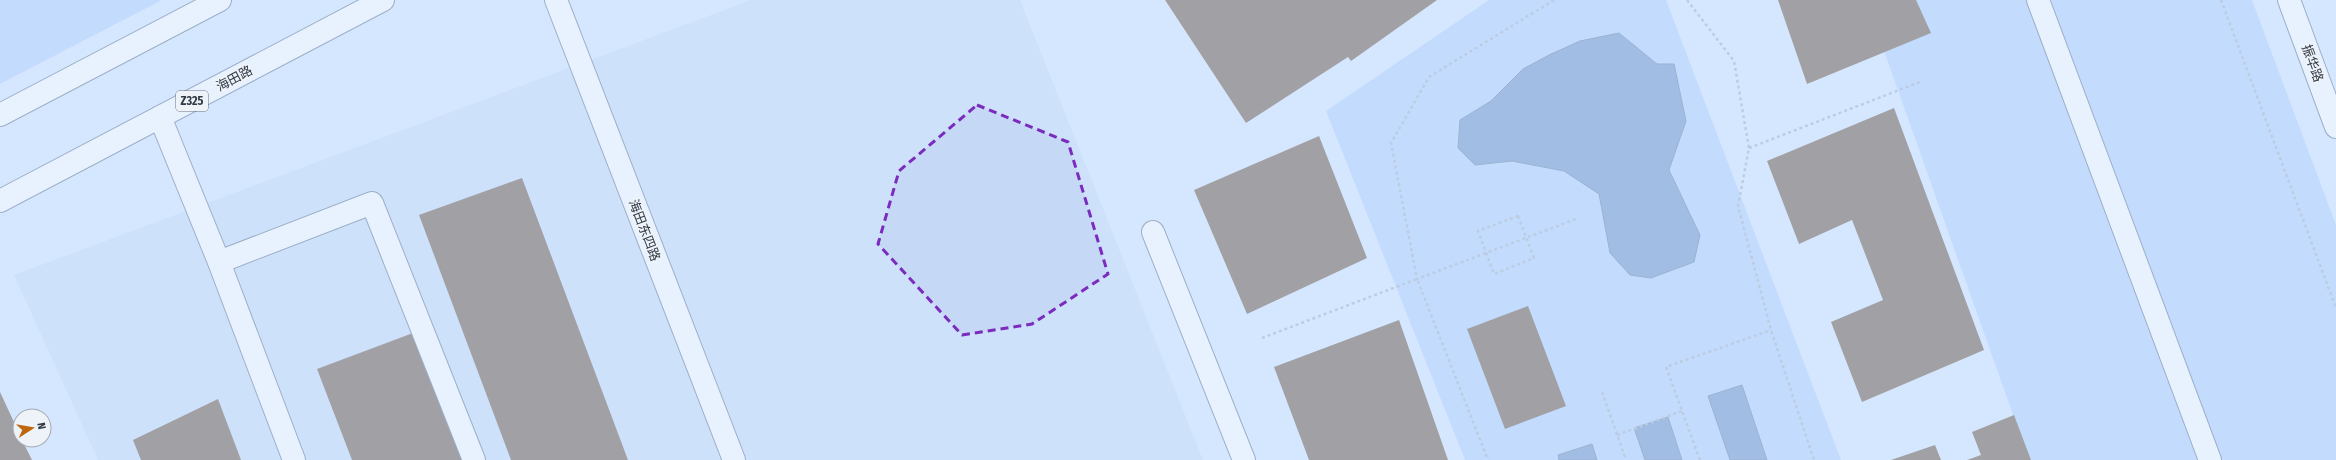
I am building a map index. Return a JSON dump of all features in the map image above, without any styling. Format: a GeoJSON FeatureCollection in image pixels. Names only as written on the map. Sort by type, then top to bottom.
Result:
{"type":"FeatureCollection","features":[{"type":"Feature","properties":{"kind":"main road"},"geometry":{"type":"LineString","coordinates":[[0,115],[220,0]]}},
{"type":"Feature","properties":{"kind":"main road","name":"海田路"},"geometry":{"type":"LineString","coordinates":[[0,201],[383,0]]}},
{"type":"Feature","properties":{"kind":"main road","name":"海田东四路"},"geometry":{"type":"LineString","coordinates":[[556,0],[734,460]]}},
{"type":"Feature","properties":{"kind":"main road"},"geometry":{"type":"LineString","coordinates":[[2038,0],[2210,460]]}},
{"type":"Feature","properties":{"kind":"main road","name":"振华路"},"geometry":{"type":"LineString","coordinates":[[2289,0],[2336,127]]}},
{"type":"Feature","properties":{"kind":"main road"},"geometry":{"type":"LineString","coordinates":[[160,117],[219,262],[294,460]]}},
{"type":"Feature","properties":{"kind":"main road"},"geometry":{"type":"LineString","coordinates":[[219,262],[372,203],[474,460]]}},
{"type":"Feature","properties":{"kind":"main road"},"geometry":{"type":"LineString","coordinates":[[1153,232],[1244,460]]}},
{"type":"Feature","properties":{"kind":"path"},"geometry":{"type":"LineString","coordinates":[[1488,460],[1417,279],[1391,143],[1429,76],[1554,0]]}},
{"type":"Feature","properties":{"kind":"path"},"geometry":{"type":"LineString","coordinates":[[1687,0],[1734,61],[1749,148],[1738,206],[1771,330],[1814,460]]}},
{"type":"Feature","properties":{"kind":"path"},"geometry":{"type":"LineString","coordinates":[[2221,0],[2336,308]]}},
{"type":"Feature","properties":{"kind":"path"},"geometry":{"type":"LineString","coordinates":[[1749,148],[1920,82]]}},
{"type":"Feature","properties":{"kind":"path"},"geometry":{"type":"LineString","coordinates":[[1518,216],[1527,237],[1534,258],[1494,274],[1478,231],[1518,216]]}},
{"type":"Feature","properties":{"kind":"path"},"geometry":{"type":"LineString","coordinates":[[1262,338],[1576,219]]}},
{"type":"Feature","properties":{"kind":"path"},"geometry":{"type":"LineString","coordinates":[[1700,460],[1666,367],[1771,330]]}},
{"type":"Feature","properties":{"kind":"path"},"geometry":{"type":"LineString","coordinates":[[1602,392],[1626,460]]}},
{"type":"Feature","properties":{"kind":"path"},"geometry":{"type":"LineString","coordinates":[[1617,435],[1682,412]]}},
{"type":"Feature","properties":{"kind":"highlighted area"},"geometry":{"type":"Polygon","coordinates":[[[977,105],[1068,142],[1108,274],[1032,324],[962,335],[878,244],[899,171],[977,105]]]}},
{"type":"Feature","properties":{"kind":"shaded area"},"geometry":{"type":"Polygon","coordinates":[[[0,0],[162,0],[0,84],[0,0]]]}},
{"type":"Feature","properties":{"kind":"shaded area"},"geometry":{"type":"Polygon","coordinates":[[[751,0],[1020,0],[1203,460],[98,460],[14,275],[751,0]]]}},
{"type":"Feature","properties":{"kind":"shaded area"},"geometry":{"type":"Polygon","coordinates":[[[1489,0],[1666,0],[1841,460],[1465,460],[1326,111],[1489,0]]]}},
{"type":"Feature","properties":{"kind":"shaded area"},"geometry":{"type":"Polygon","coordinates":[[[1866,0],[2252,0],[2336,225],[2336,460],[2029,460],[1866,0]]]}},
{"type":"Feature","properties":{"kind":"shaded area"},"geometry":{"type":"Polygon","coordinates":[[[1619,33],[1657,64],[1674,64],[1686,121],[1669,170],[1700,235],[1694,262],[1651,278],[1630,275],[1610,253],[1599,194],[1564,171],[1512,161],[1475,165],[1458,148],[1460,120],[1491,101],[1523,69],[1580,41],[1619,33]]]}},
{"type":"Feature","properties":{"kind":"shaded area"},"geometry":{"type":"Polygon","coordinates":[[[1742,385],[1767,460],[1730,460],[1708,396],[1742,385]]]}},
{"type":"Feature","properties":{"kind":"shaded area"},"geometry":{"type":"Polygon","coordinates":[[[1668,417],[1682,460],[1645,460],[1634,428],[1668,417]]]}},
{"type":"Feature","properties":{"kind":"shaded area"},"geometry":{"type":"Polygon","coordinates":[[[1592,444],[1597,460],[1559,460],[1558,455],[1592,444]]]}},
{"type":"Feature","properties":{"kind":"building"},"geometry":{"type":"Polygon","coordinates":[[[1165,0],[1437,0],[1351,61],[1348,57],[1246,123],[1165,0]]]}},
{"type":"Feature","properties":{"kind":"building"},"geometry":{"type":"Polygon","coordinates":[[[1778,0],[1916,0],[1931,33],[1807,84],[1778,0]]]}},
{"type":"Feature","properties":{"kind":"building"},"geometry":{"type":"Polygon","coordinates":[[[1894,108],[1984,350],[1862,402],[1831,322],[1883,300],[1852,220],[1799,244],[1767,161],[1894,108]]]}},
{"type":"Feature","properties":{"kind":"building"},"geometry":{"type":"Polygon","coordinates":[[[1319,136],[1367,258],[1247,314],[1194,190],[1319,136]]]}},
{"type":"Feature","properties":{"kind":"building"},"geometry":{"type":"Polygon","coordinates":[[[522,178],[628,460],[511,460],[419,215],[522,178]]]}},
{"type":"Feature","properties":{"kind":"building"},"geometry":{"type":"Polygon","coordinates":[[[1528,306],[1566,406],[1505,429],[1467,329],[1528,306]]]}},
{"type":"Feature","properties":{"kind":"building"},"geometry":{"type":"Polygon","coordinates":[[[1399,320],[1448,460],[1309,460],[1274,367],[1399,320]]]}},
{"type":"Feature","properties":{"kind":"building"},"geometry":{"type":"Polygon","coordinates":[[[421,330],[471,460],[352,460],[317,369],[421,330]]]}},
{"type":"Feature","properties":{"kind":"building"},"geometry":{"type":"Polygon","coordinates":[[[0,392],[12,418],[12,448],[26,448],[32,460],[0,460],[0,392]]]}},
{"type":"Feature","properties":{"kind":"building"},"geometry":{"type":"Polygon","coordinates":[[[218,399],[241,460],[141,460],[133,440],[218,399]]]}},
{"type":"Feature","properties":{"kind":"building"},"geometry":{"type":"Polygon","coordinates":[[[2014,415],[2031,460],[1967,460],[1981,455],[1972,432],[2014,415]]]}},
{"type":"Feature","properties":{"kind":"building"},"geometry":{"type":"Polygon","coordinates":[[[1935,445],[1941,460],[1891,460],[1935,445]]]}}]}
